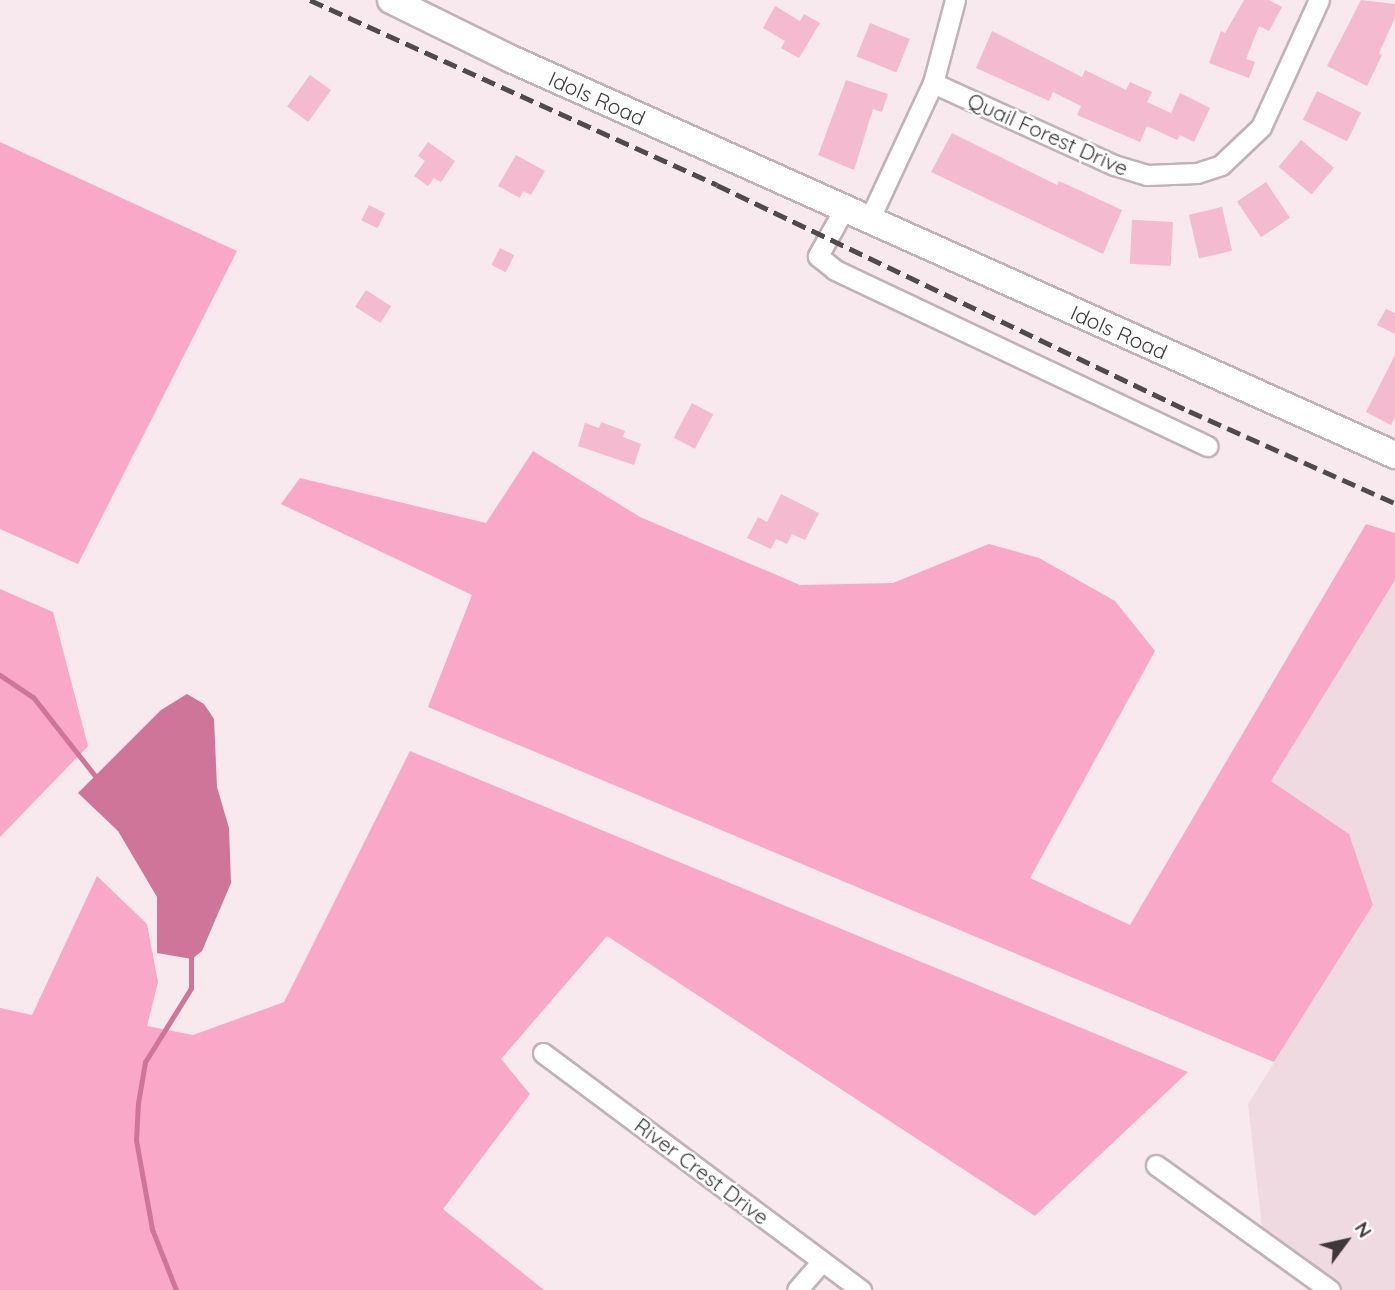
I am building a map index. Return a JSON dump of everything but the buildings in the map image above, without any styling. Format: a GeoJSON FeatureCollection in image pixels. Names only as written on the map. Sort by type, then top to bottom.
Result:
{"type":"FeatureCollection","features":[{"type":"Feature","properties":{"kind":"street","name":"Idols Road"},"geometry":{"type":"LineString","coordinates":[[391,0],[844,209],[1395,455]]}},
{"type":"Feature","properties":{"kind":"street"},"geometry":{"type":"LineString","coordinates":[[869,220],[933,83],[955,0]]}},
{"type":"Feature","properties":{"kind":"street","name":"Quail Forest Drive"},"geometry":{"type":"LineString","coordinates":[[933,83],[1114,165],[1147,175],[1197,173],[1221,165],[1261,127],[1319,0]]}},
{"type":"Feature","properties":{"kind":"street"},"geometry":{"type":"LineString","coordinates":[[844,209],[818,256],[835,270],[1207,446]]}},
{"type":"Feature","properties":{"kind":"street","name":"River Crest Drive"},"geometry":{"type":"LineString","coordinates":[[543,1053],[861,1290]]}},
{"type":"Feature","properties":{"kind":"street"},"geometry":{"type":"LineString","coordinates":[[1156,1165],[1330,1290]]}},
{"type":"Feature","properties":{"kind":"street"},"geometry":{"type":"LineString","coordinates":[[797,1290],[822,1261]]}},
{"type":"Feature","properties":{"kind":"shaded area"},"geometry":{"type":"Polygon","coordinates":[[[0,142],[237,251],[78,564],[0,529],[0,142]]]}},
{"type":"Feature","properties":{"kind":"shaded area"},"geometry":{"type":"Polygon","coordinates":[[[533,451],[640,517],[800,585],[893,583],[989,544],[1039,558],[1115,601],[1155,651],[1030,878],[1130,925],[1366,524],[1395,533],[1395,580],[1271,781],[1349,834],[1373,905],[1274,1062],[428,707],[472,595],[281,504],[300,478],[486,523],[533,451]]]}},
{"type":"Feature","properties":{"kind":"shaded area"},"geometry":{"type":"Polygon","coordinates":[[[1395,544],[1395,1290],[1341,1290],[1263,1237],[1248,1104],[1373,905],[1255,771],[1395,544]]]}},
{"type":"Feature","properties":{"kind":"shaded area"},"geometry":{"type":"Polygon","coordinates":[[[0,589],[53,612],[88,746],[0,837],[0,589]]]}},
{"type":"Feature","properties":{"kind":"shaded area"},"geometry":{"type":"Polygon","coordinates":[[[187,694],[204,704],[214,719],[217,787],[229,828],[231,883],[202,951],[192,959],[157,953],[157,897],[118,831],[78,793],[161,710],[187,694]]]}},
{"type":"Feature","properties":{"kind":"shaded area"},"geometry":{"type":"Polygon","coordinates":[[[410,751],[1188,1072],[1035,1216],[607,936],[501,1059],[530,1094],[443,1209],[544,1290],[0,1290],[0,1008],[32,1015],[97,876],[147,924],[158,982],[147,1026],[193,1035],[284,1002],[410,751]]]}},
{"type":"Feature","properties":{"kind":"waterway"},"geometry":{"type":"LineString","coordinates":[[0,675],[33,697],[100,782]]}},
{"type":"Feature","properties":{"kind":"waterway"},"geometry":{"type":"LineString","coordinates":[[176,1290],[152,1229],[136,1140],[138,1103],[145,1062],[191,988],[191,954]]}},
{"type":"Feature","properties":{"kind":"railway"},"geometry":{"type":"LineString","coordinates":[[310,0],[717,185],[1189,411],[1395,503]]}}]}
